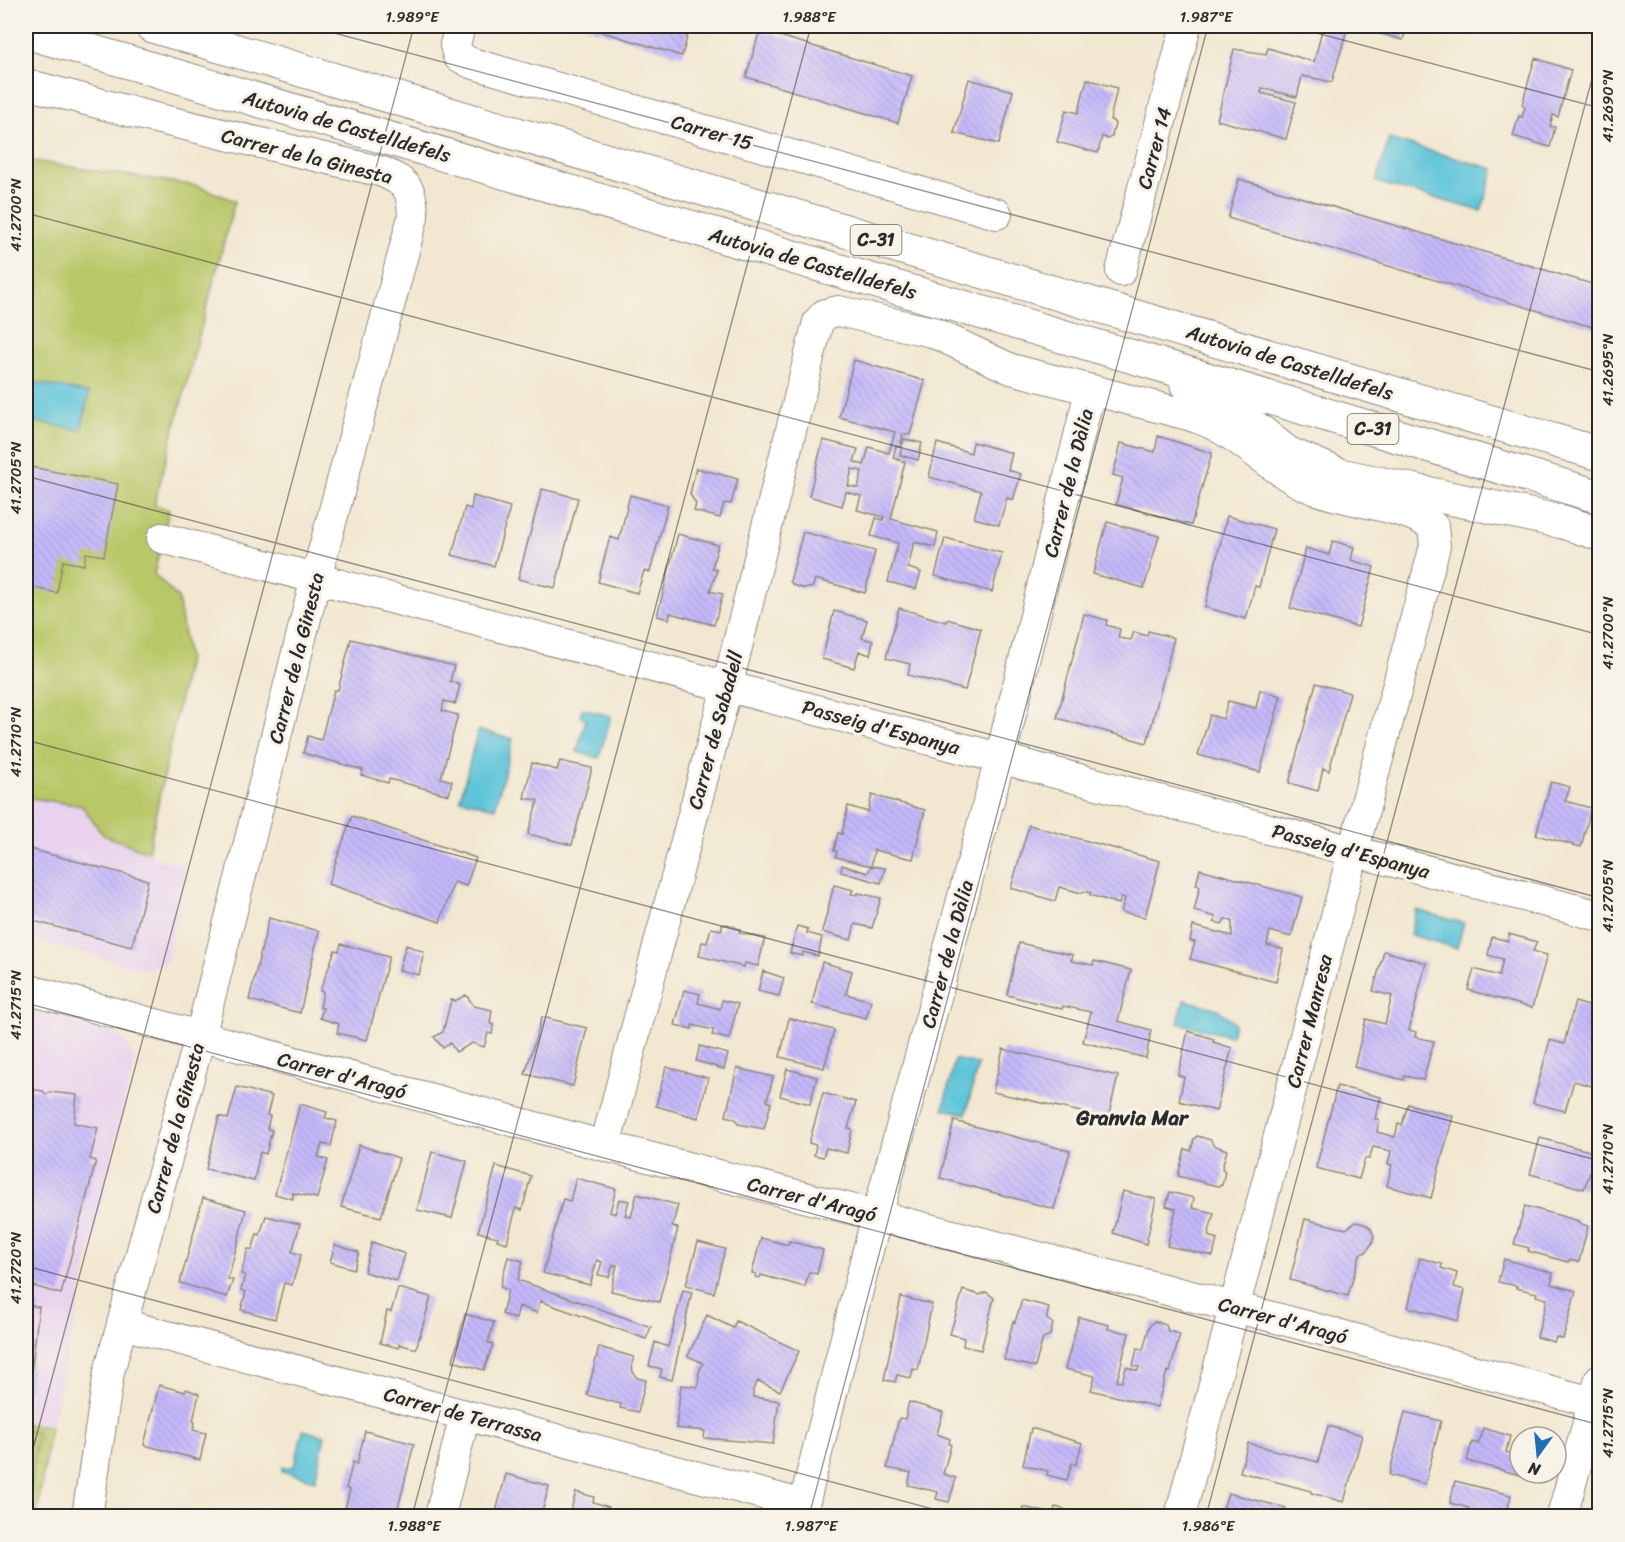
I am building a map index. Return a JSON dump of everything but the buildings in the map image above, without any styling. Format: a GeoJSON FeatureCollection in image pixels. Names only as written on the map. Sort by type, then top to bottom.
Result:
{"type":"FeatureCollection","features":[{"type":"Feature","properties":{"kind":"highway","name":"Autovia de Castelldefels"},"geometry":{"type":"LineString","coordinates":[[152,26],[1599,454]]}},
{"type":"Feature","properties":{"kind":"highway","name":"Autovia de Castelldefels"},"geometry":{"type":"LineString","coordinates":[[26,32],[1147,361],[1599,497]]}},
{"type":"Feature","properties":{"kind":"highway"},"geometry":{"type":"LineString","coordinates":[[26,38],[66,45]]}},
{"type":"Feature","properties":{"kind":"highway"},"geometry":{"type":"LineString","coordinates":[[1147,361],[1257,429],[1287,453],[1310,464],[1340,475],[1563,522],[1599,534]]}},
{"type":"Feature","properties":{"kind":"street","name":"Carrer 15"},"geometry":{"type":"LineString","coordinates":[[460,26],[455,45],[458,56],[471,63],[997,214]]}},
{"type":"Feature","properties":{"kind":"street","name":"Carrer 14"},"geometry":{"type":"LineString","coordinates":[[1121,271],[1186,26]]}},
{"type":"Feature","properties":{"kind":"street","name":"Carrer de la Ginesta"},"geometry":{"type":"LineString","coordinates":[[26,84],[211,132],[383,172],[403,181],[412,198],[413,218],[316,578],[200,1037],[109,1372],[87,1516]]}},
{"type":"Feature","properties":{"kind":"street","name":"Carrer de Sabadell"},"geometry":{"type":"LineString","coordinates":[[605,1146],[727,687],[818,322],[825,314],[838,311],[932,332],[1011,369],[1090,391]]}},
{"type":"Feature","properties":{"kind":"street","name":"Carrer Manresa"},"geometry":{"type":"LineString","coordinates":[[1090,391],[1192,416],[1214,425],[1289,476],[1310,487],[1420,517],[1433,526],[1435,546],[1180,1516]]}},
{"type":"Feature","properties":{"kind":"street","name":"Carrer de la Dàlia"},"geometry":{"type":"LineString","coordinates":[[803,1511],[877,1216],[1000,759],[1090,391]]}},
{"type":"Feature","properties":{"kind":"street","name":"Passeig d'Espanya"},"geometry":{"type":"LineString","coordinates":[[162,538],[1599,916]]}},
{"type":"Feature","properties":{"kind":"street","name":"Carrer d'Aragó"},"geometry":{"type":"LineString","coordinates":[[26,989],[605,1146],[1236,1307],[1598,1395]]}},
{"type":"Feature","properties":{"kind":"street","name":"Carrer de Terrassa"},"geometry":{"type":"LineString","coordinates":[[122,1324],[465,1414],[803,1511]]}},
{"type":"Feature","properties":{"kind":"street"},"geometry":{"type":"LineString","coordinates":[[1562,1516],[1598,1395]]}},
{"type":"Feature","properties":{"kind":"street"},"geometry":{"type":"LineString","coordinates":[[440,1516],[465,1414]]}},
{"type":"Feature","properties":{"kind":"shaded area"},"geometry":{"type":"Polygon","coordinates":[[[26,797],[82,806],[102,837],[149,847],[153,857],[187,866],[167,961],[147,970],[26,938],[26,797]]]}},
{"type":"Feature","properties":{"kind":"shaded area"},"geometry":{"type":"Polygon","coordinates":[[[26,1009],[115,1032],[127,1043],[135,1065],[128,1087],[52,1424],[26,1422],[26,1009]]]}},
{"type":"Feature","properties":{"kind":"green space"},"geometry":{"type":"Polygon","coordinates":[[[26,160],[198,186],[235,201],[154,505],[169,510],[154,574],[178,598],[188,659],[148,852],[103,835],[82,806],[26,797],[26,160]]]}},
{"type":"Feature","properties":{"kind":"green space"},"geometry":{"type":"Polygon","coordinates":[[[26,1424],[50,1426],[37,1516],[26,1516],[26,1424]]]}},
{"type":"Feature","properties":{"kind":"green space"},"geometry":{"type":"Polygon","coordinates":[[[26,1431],[37,1432],[28,1516],[26,1516],[26,1431]]]}},
{"type":"Feature","properties":{"kind":"water"},"geometry":{"type":"Polygon","coordinates":[[[1389,139],[1494,169],[1481,211],[1376,182],[1389,139]]]}},
{"type":"Feature","properties":{"kind":"water"},"geometry":{"type":"Polygon","coordinates":[[[26,381],[89,393],[81,430],[26,420],[26,381]]]}},
{"type":"Feature","properties":{"kind":"water"},"geometry":{"type":"Polygon","coordinates":[[[582,709],[611,716],[599,758],[577,752],[586,719],[580,716],[582,709]]]}},
{"type":"Feature","properties":{"kind":"water"},"geometry":{"type":"Polygon","coordinates":[[[478,730],[513,739],[495,808],[460,799],[478,730]]]}},
{"type":"Feature","properties":{"kind":"water"},"geometry":{"type":"Polygon","coordinates":[[[1416,910],[1464,923],[1457,948],[1410,935],[1416,910]]]}},
{"type":"Feature","properties":{"kind":"water"},"geometry":{"type":"Polygon","coordinates":[[[1184,1000],[1218,1009],[1234,1023],[1231,1036],[1178,1023],[1184,1000]]]}},
{"type":"Feature","properties":{"kind":"water"},"geometry":{"type":"Polygon","coordinates":[[[955,1059],[978,1064],[966,1114],[943,1109],[955,1059]]]}},
{"type":"Feature","properties":{"kind":"water"},"geometry":{"type":"Polygon","coordinates":[[[303,1430],[325,1436],[315,1480],[282,1471],[283,1467],[294,1467],[303,1430]]]}},
{"type":"Feature","properties":{"kind":"district","name":"Granvia Mar"},"geometry":{"type":"Point","coordinates":[1132,1118]}}]}
